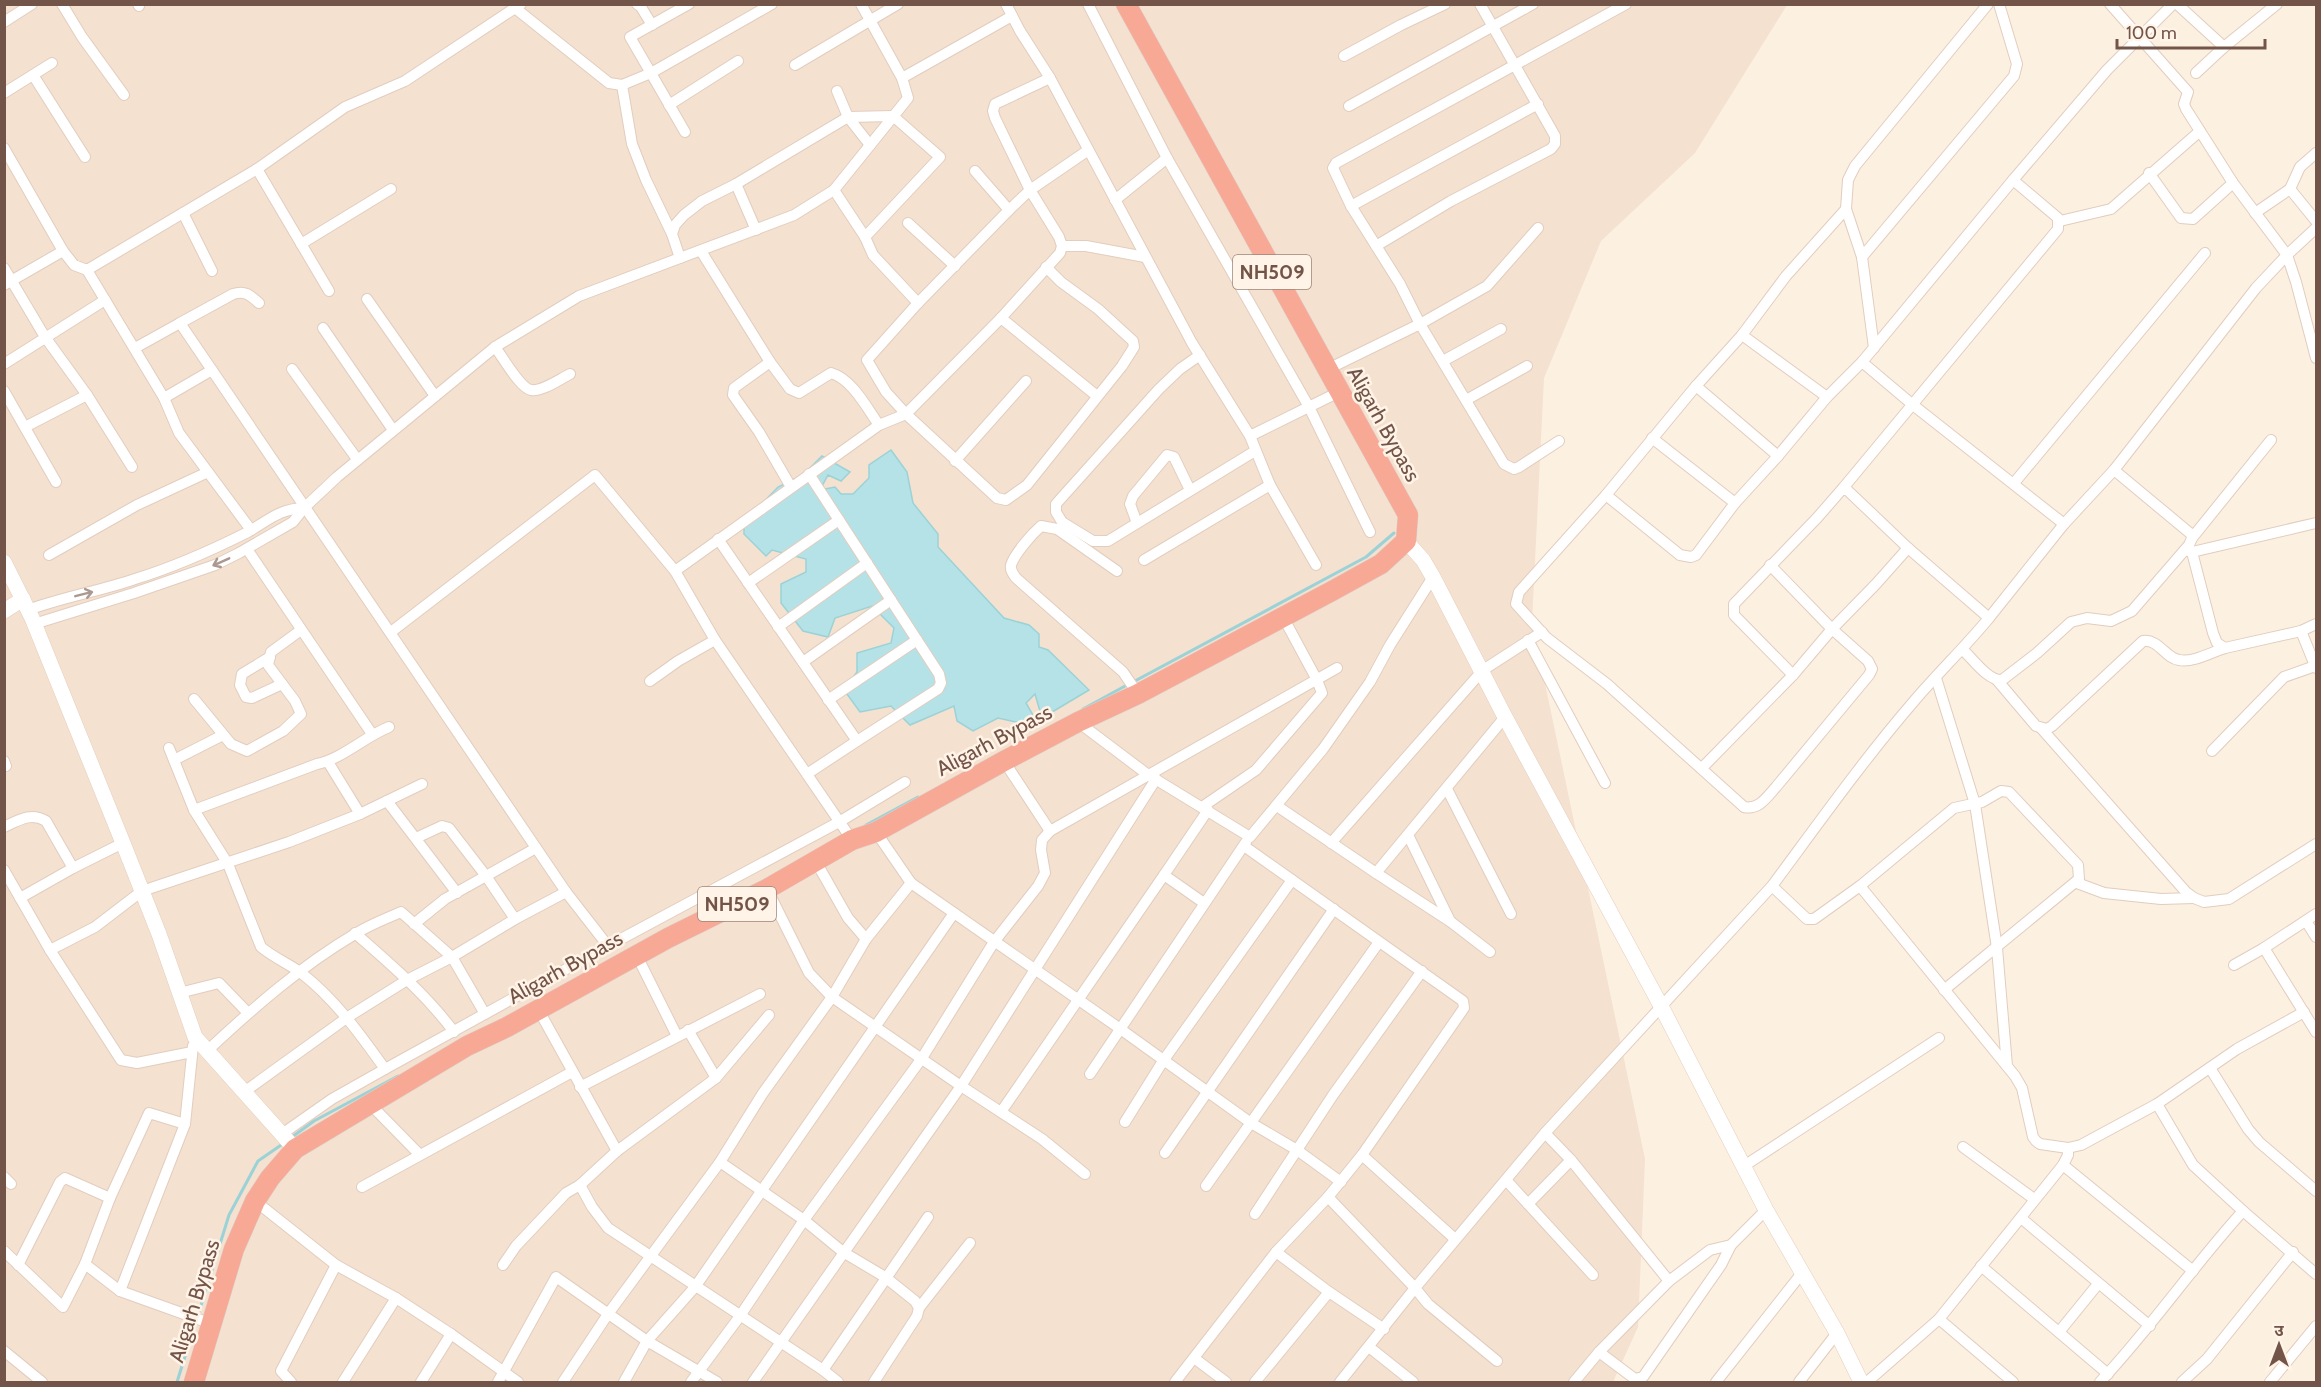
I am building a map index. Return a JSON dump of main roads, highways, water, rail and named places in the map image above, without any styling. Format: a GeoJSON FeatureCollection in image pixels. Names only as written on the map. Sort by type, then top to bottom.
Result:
{"type":"FeatureCollection","features":[{"type":"Feature","properties":{"kind":"highway","name":"Aligarh Bypass"},"geometry":{"type":"LineString","coordinates":[[194,1383],[209,1323],[234,1249],[255,1201],[270,1178],[288,1141],[370,1104],[467,1046],[668,938],[767,889],[815,860],[846,832],[876,832],[1078,722],[1134,687],[1282,617],[1381,564],[1406,542],[1408,515],[1330,397],[1326,370],[1126,4]]}},
{"type":"Feature","properties":{"kind":"water"},"geometry":{"type":"Polygon","coordinates":[[[891,450],[907,472],[913,503],[938,534],[938,547],[1004,618],[1029,625],[1039,634],[1039,647],[1048,650],[1089,690],[1042,718],[1035,694],[1026,703],[1033,715],[1029,725],[998,718],[973,731],[957,721],[954,706],[910,725],[891,706],[860,712],[844,690],[857,672],[857,653],[891,643],[894,628],[872,606],[835,618],[828,637],[803,631],[781,603],[781,584],[806,572],[806,559],[772,550],[766,556],[744,534],[744,522],[778,487],[803,475],[822,456],[850,472],[841,481],[828,475],[820,490],[835,487],[841,494],[853,494],[869,478],[869,465],[891,450]]]}},
{"type":"Feature","properties":{"kind":"waterway"},"geometry":{"type":"LineString","coordinates":[[1133,682],[1366,557],[1394,533]]}},
{"type":"Feature","properties":{"kind":"waterway"},"geometry":{"type":"LineString","coordinates":[[1083,709],[1127,685]]}},
{"type":"Feature","properties":{"kind":"waterway"},"geometry":{"type":"LineString","coordinates":[[866,825],[918,797]]}},
{"type":"Feature","properties":{"kind":"waterway"},"geometry":{"type":"LineString","coordinates":[[292,1137],[314,1121],[398,1076]]}},
{"type":"Feature","properties":{"kind":"waterway"},"geometry":{"type":"LineString","coordinates":[[198,1315],[229,1215],[258,1161],[284,1143]]}},
{"type":"Feature","properties":{"kind":"waterway"},"geometry":{"type":"LineString","coordinates":[[177,1382],[196,1321]]}}]}
